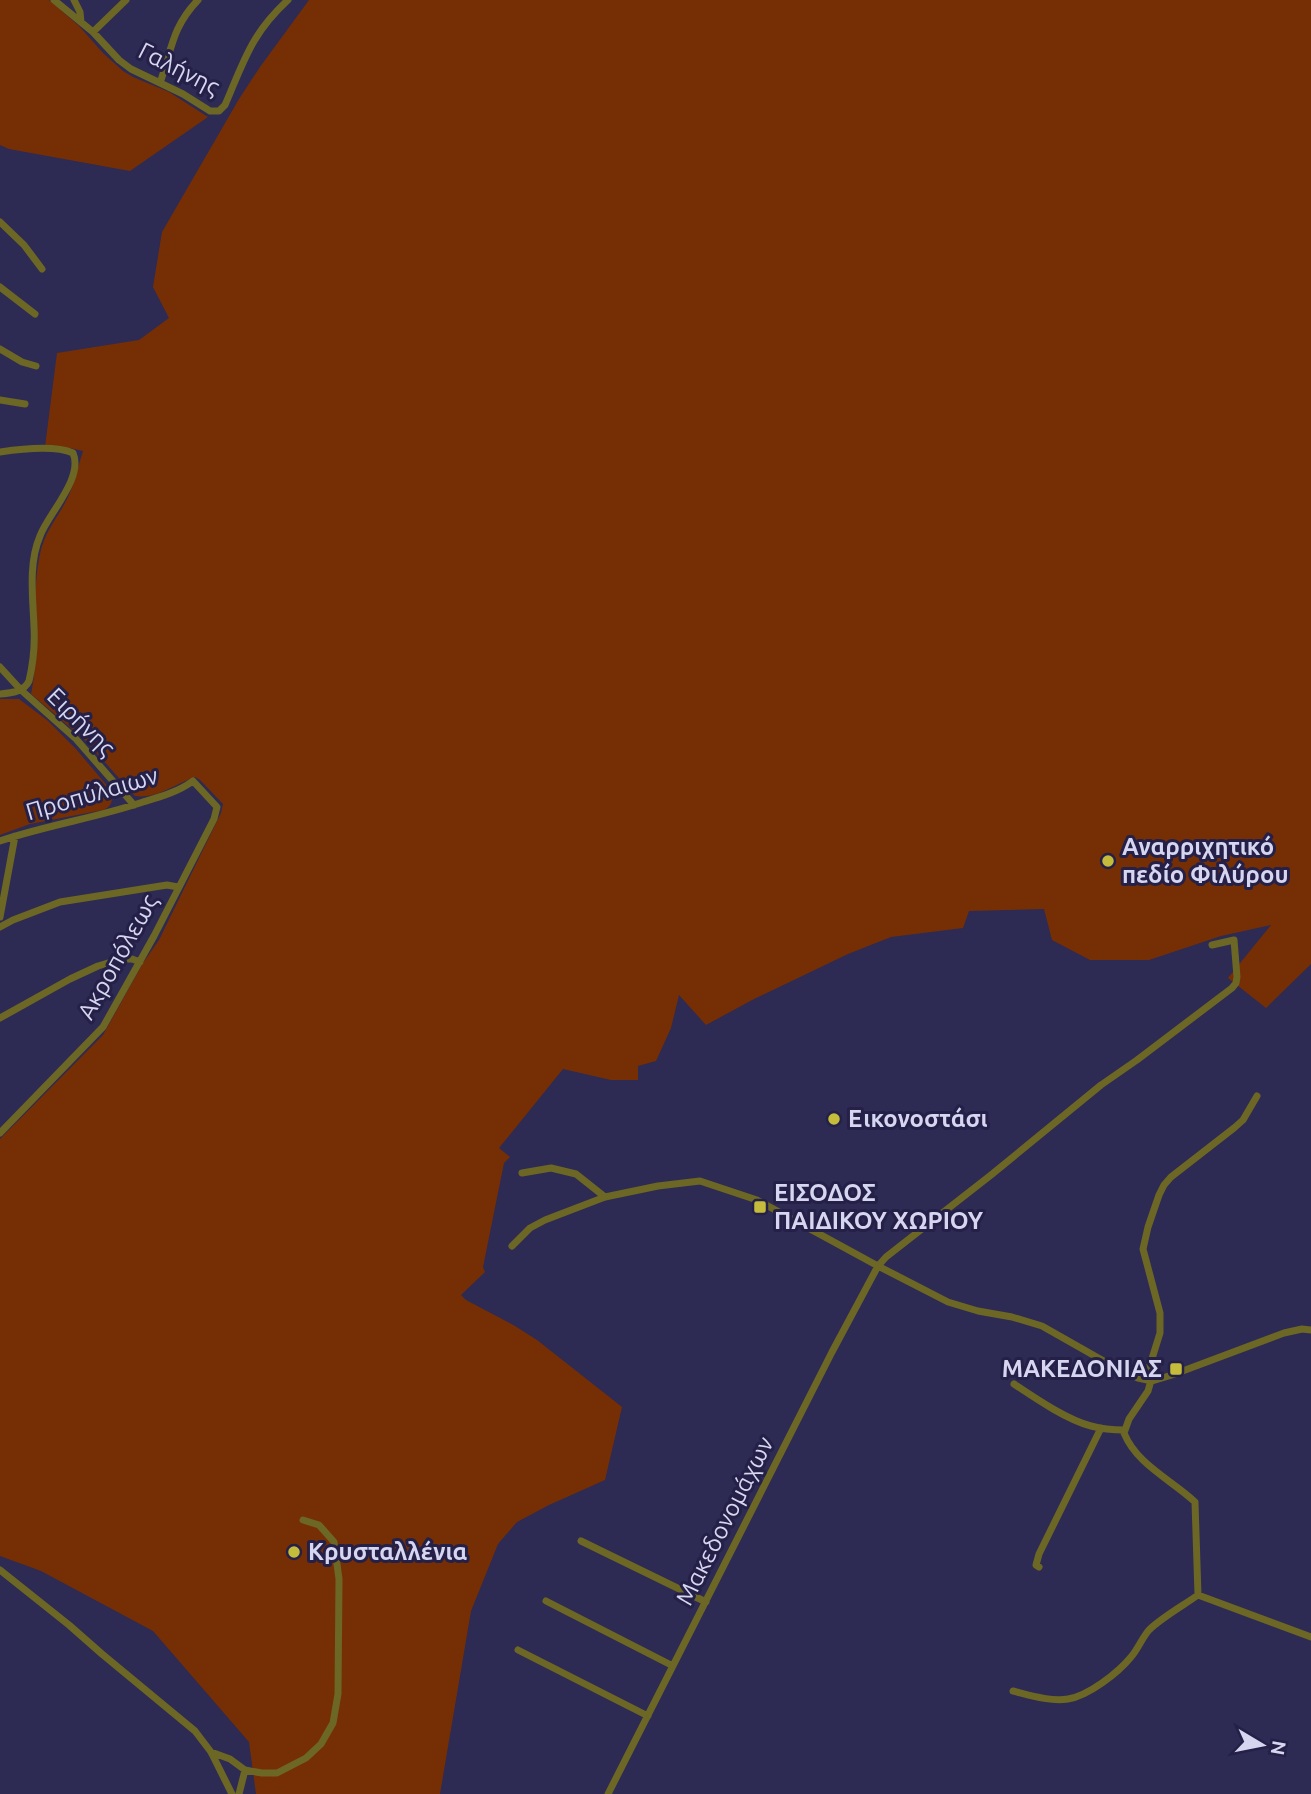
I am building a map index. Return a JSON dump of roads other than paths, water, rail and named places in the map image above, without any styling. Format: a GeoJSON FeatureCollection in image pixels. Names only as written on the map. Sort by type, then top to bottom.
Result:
{"type":"FeatureCollection","features":[{"type":"Feature","properties":{"kind":"street","name":"Γαλήνης"},"geometry":{"type":"LineString","coordinates":[[54,0],[93,32],[125,64],[214,112],[220,111],[225,105],[256,36],[288,0]]}},
{"type":"Feature","properties":{"kind":"street"},"geometry":{"type":"LineString","coordinates":[[74,0],[81,22]]}},
{"type":"Feature","properties":{"kind":"street"},"geometry":{"type":"LineString","coordinates":[[93,32],[126,0]]}},
{"type":"Feature","properties":{"kind":"street"},"geometry":{"type":"LineString","coordinates":[[160,83],[178,27],[185,14],[198,0]]}},
{"type":"Feature","properties":{"kind":"street"},"geometry":{"type":"LineString","coordinates":[[0,222],[24,245],[42,269]]}},
{"type":"Feature","properties":{"kind":"street"},"geometry":{"type":"LineString","coordinates":[[0,287],[35,314]]}},
{"type":"Feature","properties":{"kind":"street"},"geometry":{"type":"LineString","coordinates":[[0,349],[20,361],[36,366]]}},
{"type":"Feature","properties":{"kind":"street"},"geometry":{"type":"LineString","coordinates":[[0,400],[25,404]]}},
{"type":"Feature","properties":{"kind":"street"},"geometry":{"type":"LineString","coordinates":[[0,452],[23,449],[68,451],[75,455],[76,463],[66,493],[38,542],[33,579],[34,645],[29,681],[21,690],[0,694]]}},
{"type":"Feature","properties":{"kind":"street","name":"Ειρήνης"},"geometry":{"type":"LineString","coordinates":[[0,667],[21,690],[76,739],[134,805]]}},
{"type":"Feature","properties":{"kind":"street","name":"Προπύλαιων"},"geometry":{"type":"LineString","coordinates":[[0,841],[134,805],[174,792],[193,781]]}},
{"type":"Feature","properties":{"kind":"street","name":"Ακροπόλεως"},"geometry":{"type":"LineString","coordinates":[[0,1133],[101,1030],[140,962],[217,810],[214,802],[193,781]]}},
{"type":"Feature","properties":{"kind":"street"},"geometry":{"type":"LineString","coordinates":[[0,917],[15,836]]}},
{"type":"Feature","properties":{"kind":"street"},"geometry":{"type":"LineString","coordinates":[[0,928],[13,920],[60,902],[164,885],[178,887]]}},
{"type":"Feature","properties":{"kind":"street"},"geometry":{"type":"LineString","coordinates":[[878,1266],[1101,1085],[1232,988],[1237,977],[1234,940],[1212,945]]}},
{"type":"Feature","properties":{"kind":"street"},"geometry":{"type":"LineString","coordinates":[[0,1018],[52,988],[98,966],[121,959],[140,962]]}},
{"type":"Feature","properties":{"kind":"street"},"geometry":{"type":"LineString","coordinates":[[1198,1595],[1195,1502],[1151,1467],[1128,1442],[1124,1430],[1148,1391],[1150,1365],[1160,1333],[1161,1319],[1143,1249],[1147,1227],[1164,1185],[1243,1120],[1257,1096]]}},
{"type":"Feature","properties":{"kind":"street"},"geometry":{"type":"LineString","coordinates":[[522,1173],[551,1168],[576,1174],[605,1197]]}},
{"type":"Feature","properties":{"kind":"street"},"geometry":{"type":"LineString","coordinates":[[512,1246],[530,1228],[545,1220],[605,1197],[700,1181],[757,1200],[948,1302],[1042,1325],[1128,1374],[1150,1381],[1272,1336],[1311,1330]]}},
{"type":"Feature","properties":{"kind":"street","name":"Μακεδονομάχων"},"geometry":{"type":"LineString","coordinates":[[608,1794],[878,1266]]}},
{"type":"Feature","properties":{"kind":"street"},"geometry":{"type":"LineString","coordinates":[[1014,1384],[1086,1424],[1124,1430]]}},
{"type":"Feature","properties":{"kind":"street"},"geometry":{"type":"LineString","coordinates":[[1039,1567],[1036,1561],[1039,1554],[1101,1428]]}},
{"type":"Feature","properties":{"kind":"street"},"geometry":{"type":"LineString","coordinates":[[211,1752],[230,1759],[245,1770],[277,1773],[306,1758],[321,1744],[333,1723],[338,1694],[339,1619],[339,1579],[334,1542],[319,1525],[303,1520]]}},
{"type":"Feature","properties":{"kind":"street"},"geometry":{"type":"LineString","coordinates":[[582,1541],[706,1602]]}},
{"type":"Feature","properties":{"kind":"street"},"geometry":{"type":"LineString","coordinates":[[0,1570],[195,1731],[211,1752],[232,1794]]}},
{"type":"Feature","properties":{"kind":"street"},"geometry":{"type":"LineString","coordinates":[[1198,1595],[1311,1637]]}},
{"type":"Feature","properties":{"kind":"street"},"geometry":{"type":"LineString","coordinates":[[1013,1691],[1041,1698],[1068,1699],[1089,1690],[1120,1669],[1150,1629],[1198,1595]]}},
{"type":"Feature","properties":{"kind":"street"},"geometry":{"type":"LineString","coordinates":[[546,1601],[673,1666]]}},
{"type":"Feature","properties":{"kind":"street"},"geometry":{"type":"LineString","coordinates":[[518,1650],[648,1716]]}},
{"type":"Feature","properties":{"kind":"street"},"geometry":{"type":"LineString","coordinates":[[239,1794],[245,1770]]}},
{"type":"Feature","properties":{"kind":"place","name":"Αναρριχητικό πεδίο Φιλύρου"},"geometry":{"type":"Point","coordinates":[1108,861]}},
{"type":"Feature","properties":{"kind":"place","name":"Εικονοστάσι"},"geometry":{"type":"Point","coordinates":[834,1119]}},
{"type":"Feature","properties":{"kind":"place","name":"ΕΙΣΟΔΟΣ ΠΑΙΔΙΚΟΥ ΧΩΡΙΟΥ"},"geometry":{"type":"Point","coordinates":[760,1207]}},
{"type":"Feature","properties":{"kind":"place","name":"ΜΑΚΕΔΟΝΙΑΣ"},"geometry":{"type":"Point","coordinates":[1176,1369]}},
{"type":"Feature","properties":{"kind":"place","name":"Κρυσταλλένια"},"geometry":{"type":"Point","coordinates":[294,1552]}}]}
